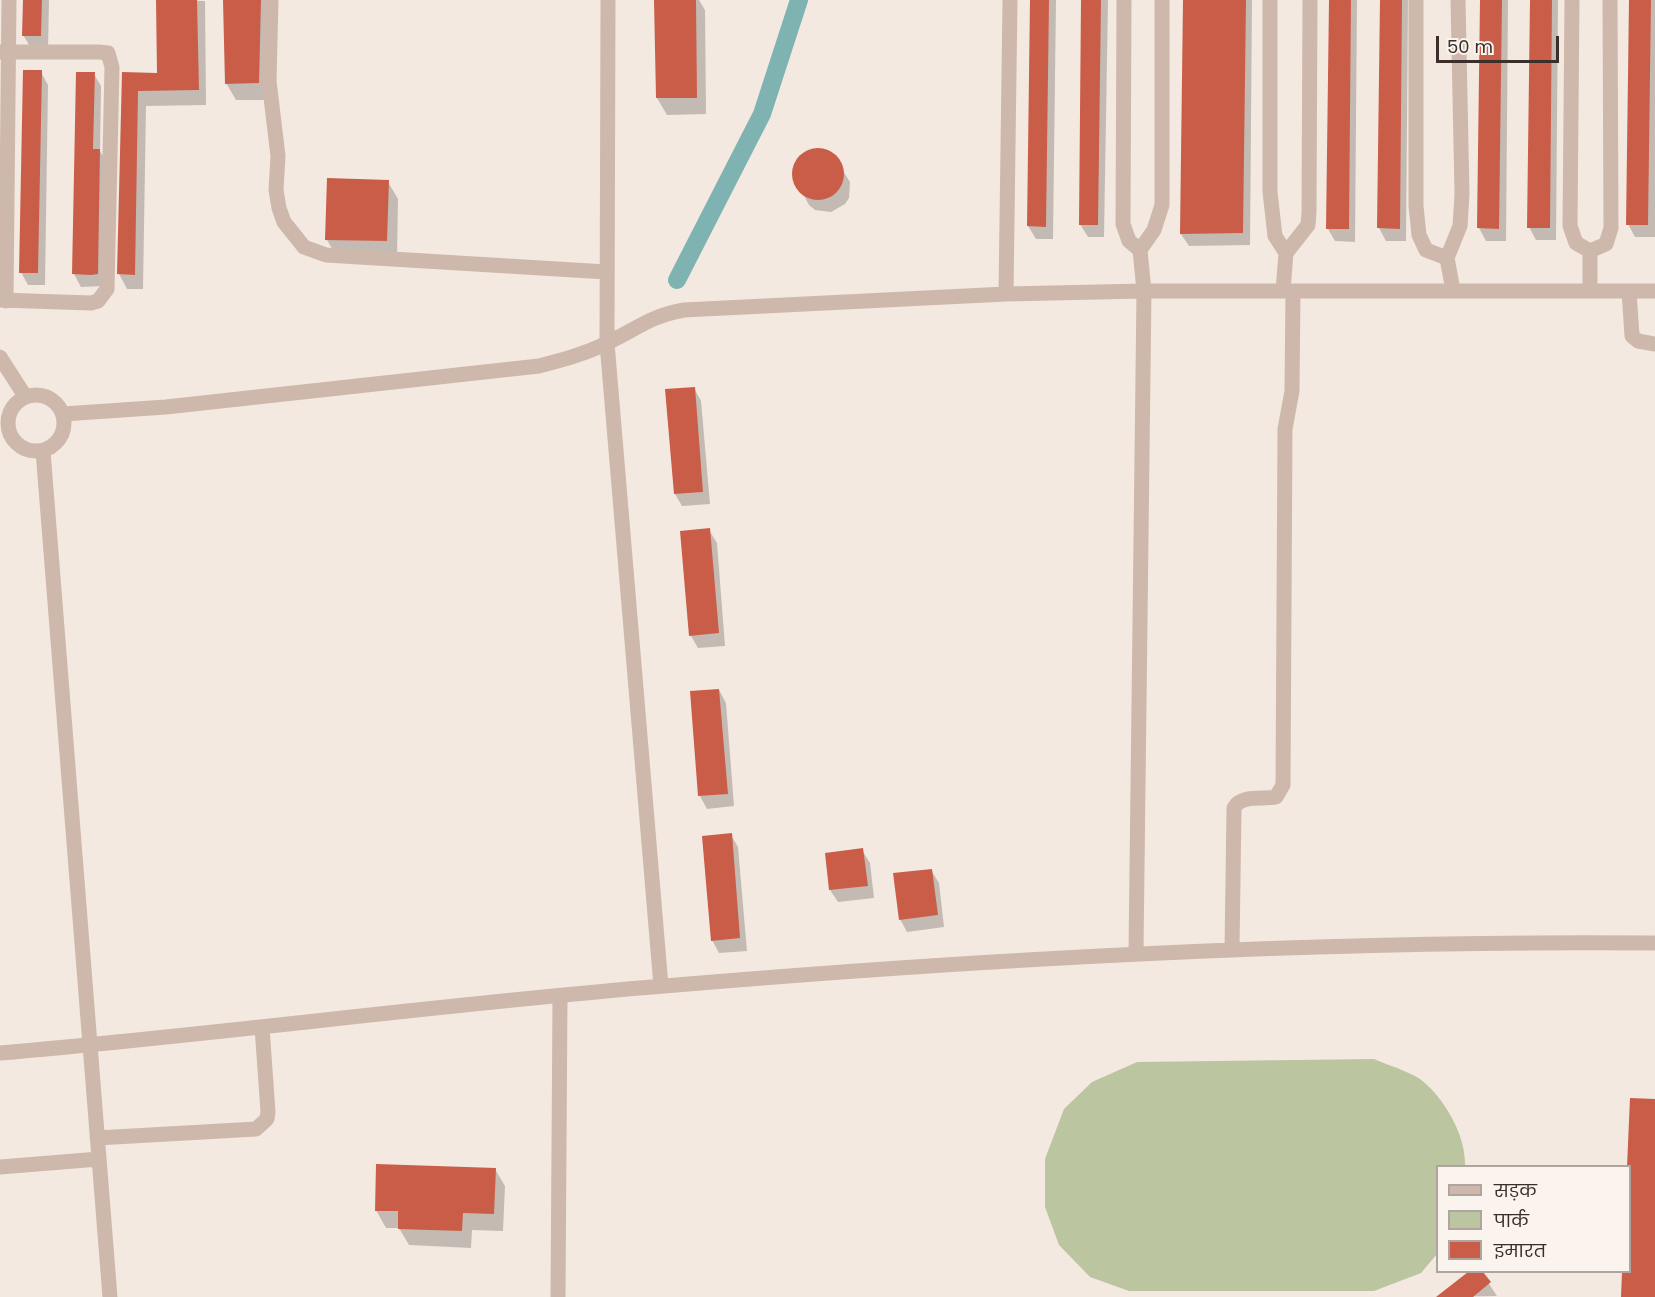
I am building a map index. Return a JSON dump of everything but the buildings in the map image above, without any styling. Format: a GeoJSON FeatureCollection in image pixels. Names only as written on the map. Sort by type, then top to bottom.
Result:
{"type":"FeatureCollection","features":[{"type":"Feature","properties":{"kind":"street"},"geometry":{"type":"LineString","coordinates":[[4,52],[108,53],[112,67],[107,289],[98,301],[91,303],[3,301],[4,52],[9,0]]}},
{"type":"Feature","properties":{"kind":"street"},"geometry":{"type":"LineString","coordinates":[[271,0],[269,81],[278,156],[276,190],[284,222],[304,247],[326,255],[607,272]]}},
{"type":"Feature","properties":{"kind":"street"},"geometry":{"type":"LineString","coordinates":[[608,0],[607,343],[661,986]]}},
{"type":"Feature","properties":{"kind":"street"},"geometry":{"type":"LineString","coordinates":[[1006,294],[1010,0]]}},
{"type":"Feature","properties":{"kind":"street"},"geometry":{"type":"LineString","coordinates":[[1124,0],[1123,224],[1129,241],[1140,250]]}},
{"type":"Feature","properties":{"kind":"street"},"geometry":{"type":"LineString","coordinates":[[1136,952],[1144,291],[1140,250],[1154,230],[1162,206],[1162,0]]}},
{"type":"Feature","properties":{"kind":"street"},"geometry":{"type":"LineString","coordinates":[[1232,950],[1234,807],[1243,799],[1276,797],[1283,785],[1285,429],[1292,379],[1286,253],[1275,236],[1271,219],[1270,0]]}},
{"type":"Feature","properties":{"kind":"street"},"geometry":{"type":"LineString","coordinates":[[1286,253],[1308,225],[1310,0]]}},
{"type":"Feature","properties":{"kind":"street"},"geometry":{"type":"LineString","coordinates":[[1416,0],[1416,206],[1419,235],[1426,250],[1447,258]]}},
{"type":"Feature","properties":{"kind":"street"},"geometry":{"type":"LineString","coordinates":[[1453,290],[1447,258],[1460,226],[1462,194],[1458,0]]}},
{"type":"Feature","properties":{"kind":"street"},"geometry":{"type":"LineString","coordinates":[[1572,0],[1570,226],[1576,243],[1590,251]]}},
{"type":"Feature","properties":{"kind":"street"},"geometry":{"type":"LineString","coordinates":[[1590,251],[1606,244],[1611,228],[1610,0]]}},
{"type":"Feature","properties":{"kind":"street"},"geometry":{"type":"LineString","coordinates":[[1590,251],[1590,291]]}},
{"type":"Feature","properties":{"kind":"street"},"geometry":{"type":"LineString","coordinates":[[63,414],[166,407],[539,366],[571,358],[607,343],[658,315],[684,310],[1006,294],[1144,291],[1655,291]]}},
{"type":"Feature","properties":{"kind":"street"},"geometry":{"type":"LineString","coordinates":[[1629,291],[1632,336],[1638,341],[1655,344]]}},
{"type":"Feature","properties":{"kind":"street"},"geometry":{"type":"LineString","coordinates":[[0,357],[25,396]]}},
{"type":"Feature","properties":{"kind":"street"},"geometry":{"type":"LineString","coordinates":[[43,395],[58,405],[63,414],[62,432],[51,447],[43,450],[24,449],[16,444],[4,427],[10,409],[25,396],[43,395]]}},
{"type":"Feature","properties":{"kind":"street"},"geometry":{"type":"LineString","coordinates":[[43,450],[110,1297]]}},
{"type":"Feature","properties":{"kind":"street"},"geometry":{"type":"LineString","coordinates":[[0,1053],[90,1046],[661,986],[1136,952],[1533,942],[1655,943]]}},
{"type":"Feature","properties":{"kind":"street"},"geometry":{"type":"LineString","coordinates":[[558,1297],[560,997]]}},
{"type":"Feature","properties":{"kind":"street"},"geometry":{"type":"LineString","coordinates":[[97,1138],[256,1129],[267,1119],[268,1112],[262,1027]]}},
{"type":"Feature","properties":{"kind":"street"},"geometry":{"type":"LineString","coordinates":[[0,1167],[99,1159]]}},
{"type":"Feature","properties":{"kind":"green space"},"geometry":{"type":"Polygon","coordinates":[[[1374,1059],[1420,1079],[1441,1100],[1454,1121],[1462,1144],[1465,1165],[1436,1165],[1436,1255],[1421,1273],[1374,1291],[1129,1291],[1090,1277],[1059,1245],[1045,1207],[1045,1159],[1064,1109],[1092,1082],[1137,1062],[1374,1059]]]}},
{"type":"Feature","properties":{"kind":"waterway"},"geometry":{"type":"LineString","coordinates":[[677,280],[762,114],[799,0]]}}]}
